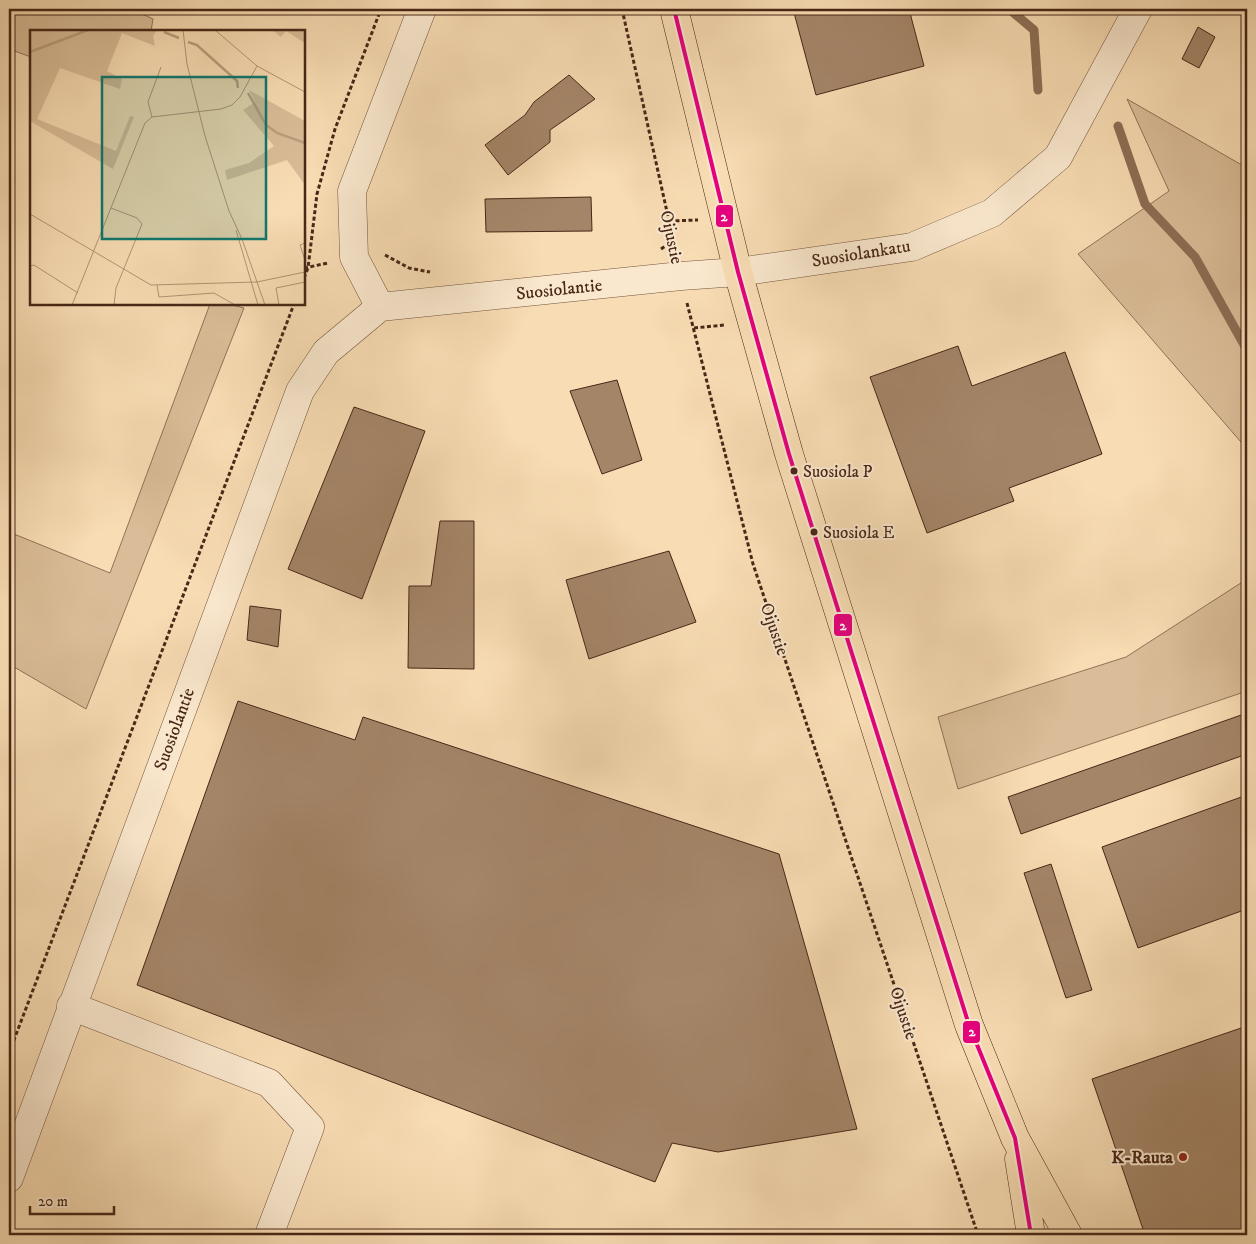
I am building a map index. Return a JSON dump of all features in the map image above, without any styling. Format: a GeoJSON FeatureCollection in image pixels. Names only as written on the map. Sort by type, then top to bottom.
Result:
{"type":"FeatureCollection","features":[{"type":"Feature","properties":{"kind":"main road"},"geometry":{"type":"LineString","coordinates":[[674,9],[738,272],[789,454],[968,1025],[1015,1138],[1068,1235]]}},
{"type":"Feature","properties":{"kind":"main road"},"geometry":{"type":"LineString","coordinates":[[1015,1138],[1032,1235]]}},
{"type":"Feature","properties":{"kind":"street"},"geometry":{"type":"LineString","coordinates":[[380,307],[354,258],[352,191],[422,9]]}},
{"type":"Feature","properties":{"kind":"street","name":"Suosiolankatu"},"geometry":{"type":"LineString","coordinates":[[738,272],[912,247],[992,213],[1058,157],[1138,9]]}},
{"type":"Feature","properties":{"kind":"street","name":"Suosiolantie"},"geometry":{"type":"LineString","coordinates":[[9,1178],[300,390],[326,352],[380,307],[681,276],[738,272]]}},
{"type":"Feature","properties":{"kind":"street"},"geometry":{"type":"LineString","coordinates":[[71,1006],[269,1083],[310,1127],[269,1235]]}},
{"type":"Feature","properties":{"kind":"path"},"geometry":{"type":"LineString","coordinates":[[381,9],[335,128],[317,194],[306,268],[383,254],[409,268],[436,273]]}},
{"type":"Feature","properties":{"kind":"path","name":"Oijustie"},"geometry":{"type":"LineString","coordinates":[[622,9],[681,276],[753,564],[978,1235]]}},
{"type":"Feature","properties":{"kind":"path"},"geometry":{"type":"LineString","coordinates":[[658,252],[673,241]]}},
{"type":"Feature","properties":{"kind":"path"},"geometry":{"type":"LineString","coordinates":[[9,1053],[294,305]]}},
{"type":"Feature","properties":{"kind":"shaded area"},"geometry":{"type":"Polygon","coordinates":[[[9,9],[132,9],[153,19],[151,30],[30,30],[30,57],[9,49],[9,9]]]}},
{"type":"Feature","properties":{"kind":"shaded area"},"geometry":{"type":"Polygon","coordinates":[[[1127,99],[1247,168],[1247,449],[1078,254],[1169,191],[1127,99]]]}},
{"type":"Feature","properties":{"kind":"shaded area"},"geometry":{"type":"Polygon","coordinates":[[[210,305],[232,305],[244,308],[86,709],[9,664],[9,532],[110,573],[210,305]]]}},
{"type":"Feature","properties":{"kind":"shaded area"},"geometry":{"type":"Polygon","coordinates":[[[1247,579],[1247,691],[958,789],[938,717],[1126,657],[1247,579]]]}},
{"type":"Feature","properties":{"kind":"building"},"geometry":{"type":"Polygon","coordinates":[[[793,9],[909,9],[924,66],[816,95],[793,9]]]}},
{"type":"Feature","properties":{"kind":"building"},"geometry":{"type":"Polygon","coordinates":[[[1198,27],[1215,37],[1199,68],[1182,59],[1198,27]]]}},
{"type":"Feature","properties":{"kind":"building"},"geometry":{"type":"Polygon","coordinates":[[[569,75],[595,99],[550,130],[550,142],[508,175],[485,145],[525,115],[534,102],[569,75]]]}},
{"type":"Feature","properties":{"kind":"building"},"geometry":{"type":"Polygon","coordinates":[[[591,197],[592,231],[486,232],[485,199],[591,197]]]}},
{"type":"Feature","properties":{"kind":"building"},"geometry":{"type":"Polygon","coordinates":[[[958,346],[972,386],[1065,352],[1102,454],[1009,488],[1014,501],[927,533],[870,377],[958,346]]]}},
{"type":"Feature","properties":{"kind":"building"},"geometry":{"type":"Polygon","coordinates":[[[617,380],[642,460],[602,474],[570,391],[617,380]]]}},
{"type":"Feature","properties":{"kind":"building"},"geometry":{"type":"Polygon","coordinates":[[[354,407],[425,431],[362,599],[288,569],[354,407]]]}},
{"type":"Feature","properties":{"kind":"building"},"geometry":{"type":"Polygon","coordinates":[[[440,521],[474,521],[474,669],[408,668],[409,586],[431,586],[440,521]]]}},
{"type":"Feature","properties":{"kind":"building"},"geometry":{"type":"Polygon","coordinates":[[[669,551],[696,622],[589,659],[566,580],[669,551]]]}},
{"type":"Feature","properties":{"kind":"building"},"geometry":{"type":"Polygon","coordinates":[[[250,606],[281,610],[278,647],[247,640],[250,606]]]}},
{"type":"Feature","properties":{"kind":"building"},"geometry":{"type":"Polygon","coordinates":[[[238,701],[355,740],[363,717],[779,854],[857,1129],[718,1152],[672,1143],[655,1182],[137,985],[238,701]]]}},
{"type":"Feature","properties":{"kind":"building"},"geometry":{"type":"Polygon","coordinates":[[[1247,713],[1247,754],[1021,834],[1008,797],[1247,713]]]}},
{"type":"Feature","properties":{"kind":"building"},"geometry":{"type":"Polygon","coordinates":[[[1247,795],[1247,909],[1138,948],[1102,847],[1247,795]]]}},
{"type":"Feature","properties":{"kind":"building"},"geometry":{"type":"Polygon","coordinates":[[[1051,864],[1092,990],[1066,998],[1024,873],[1051,864]]]}},
{"type":"Feature","properties":{"kind":"building","name":"K-Rauta"},"geometry":{"type":"Polygon","coordinates":[[[1247,1026],[1247,1235],[1145,1235],[1092,1079],[1247,1026]]]}},
{"type":"Feature","properties":{"kind":"waterway"},"geometry":{"type":"LineString","coordinates":[[1009,9],[1034,30],[1038,90]]}},
{"type":"Feature","properties":{"kind":"waterway"},"geometry":{"type":"LineString","coordinates":[[1118,126],[1145,204],[1195,257],[1247,350]]}},
{"type":"Feature","properties":{"kind":"transit line","name":"2"},"geometry":{"type":"LineString","coordinates":[[674,9],[738,272],[789,454],[969,1025],[1015,1138],[1031,1235]]}},
{"type":"Feature","properties":{"kind":"place","name":"Suosiola P"},"geometry":{"type":"Point","coordinates":[794,471]}},
{"type":"Feature","properties":{"kind":"place","name":"Suosiola E"},"geometry":{"type":"Point","coordinates":[814,532]}},
{"type":"Feature","properties":{"kind":"place","name":"K-Rauta"},"geometry":{"type":"Point","coordinates":[1183,1157]}}]}
